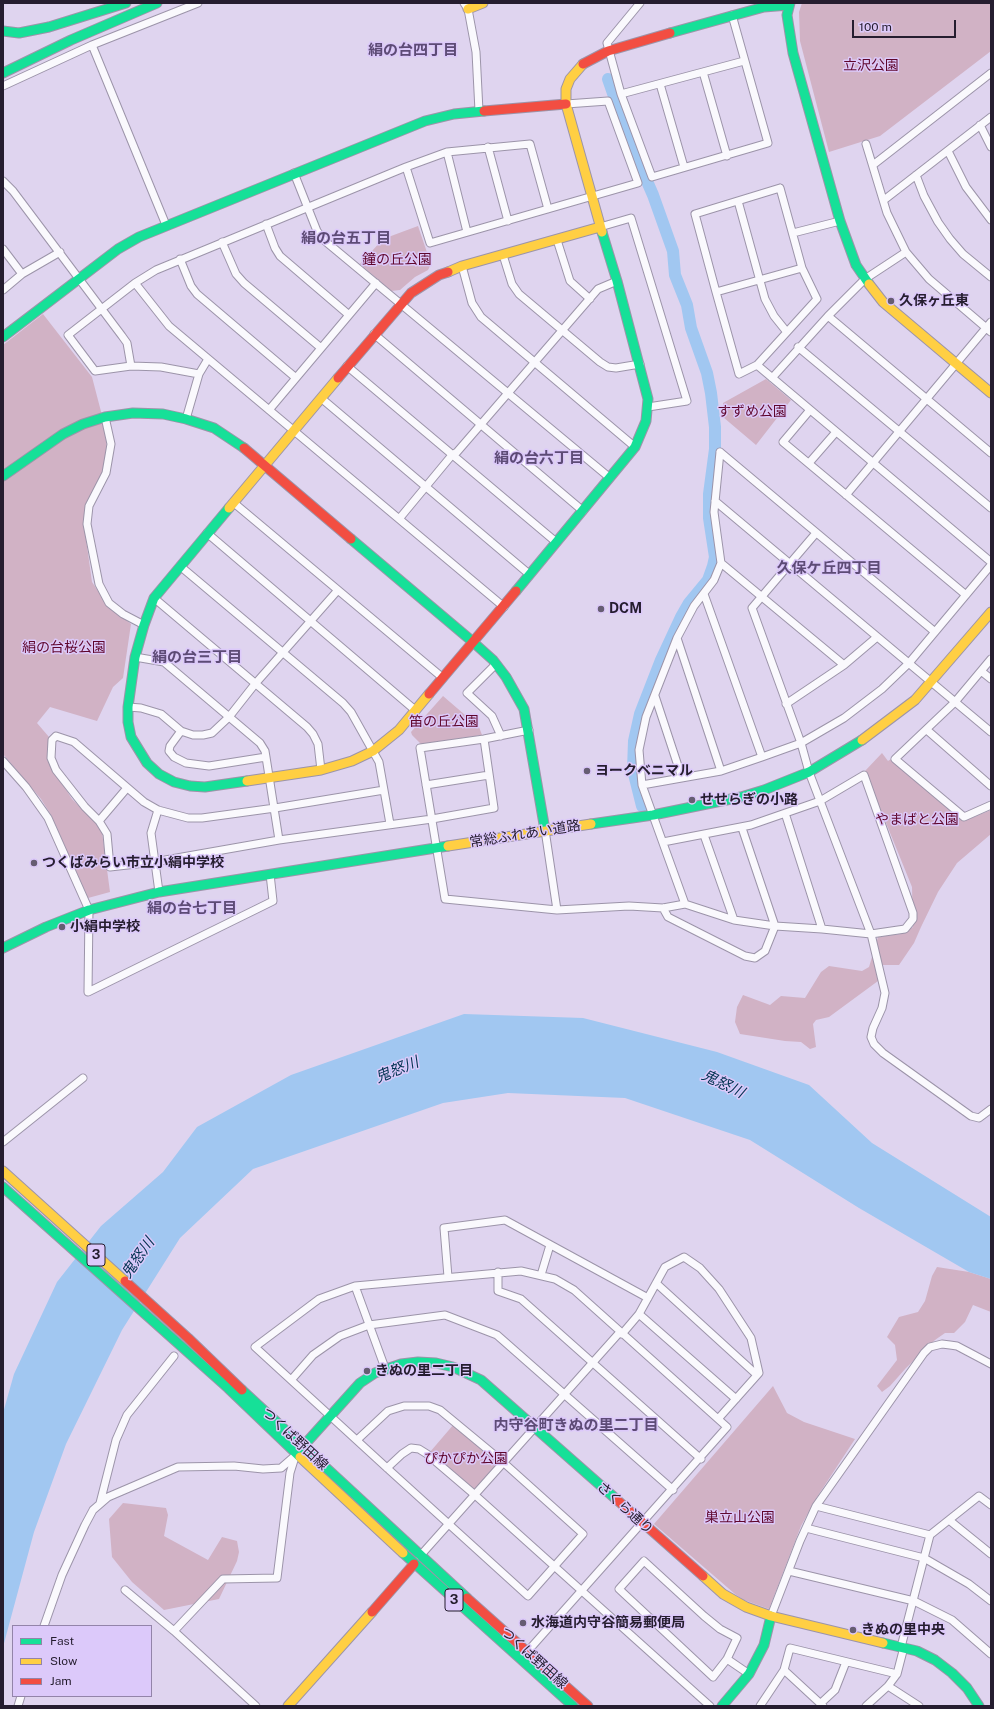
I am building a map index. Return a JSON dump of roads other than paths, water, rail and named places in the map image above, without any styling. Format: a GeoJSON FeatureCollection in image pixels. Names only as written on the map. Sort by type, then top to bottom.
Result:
{"type":"FeatureCollection","features":[{"type":"Feature","properties":{"kind":"main road"},"geometry":{"type":"LineString","coordinates":[[3,31],[19,32],[50,27],[126,3]]}},
{"type":"Feature","properties":{"kind":"main road"},"geometry":{"type":"LineString","coordinates":[[3,73],[71,40],[157,3]]}},
{"type":"Feature","properties":{"kind":"main road"},"geometry":{"type":"LineString","coordinates":[[466,6],[483,3]]}},
{"type":"Feature","properties":{"kind":"main road"},"geometry":{"type":"LineString","coordinates":[[600,227],[462,266],[438,275],[424,283],[401,303],[374,334],[154,598],[144,625],[135,657],[128,707],[128,722],[131,737],[138,750],[147,763],[158,774],[174,782],[190,786],[205,787],[321,770],[352,761],[373,751],[399,730],[504,607],[529,574],[635,447],[646,421],[648,407],[640,364],[617,281],[591,197],[566,104],[566,89],[570,79],[580,66],[592,58],[608,51],[732,15],[764,7],[789,4],[788,24],[793,53],[840,221],[851,253],[865,279],[883,302],[991,393]]}},
{"type":"Feature","properties":{"kind":"main road"},"geometry":{"type":"LineString","coordinates":[[3,337],[118,249],[139,237],[166,225],[426,121],[454,114],[478,111],[566,104]]}},
{"type":"Feature","properties":{"kind":"main road"},"geometry":{"type":"LineString","coordinates":[[3,476],[63,434],[83,424],[105,417],[133,413],[162,414],[186,419],[214,428],[236,442],[473,642],[496,664],[518,696],[524,709],[529,730],[545,830]]}},
{"type":"Feature","properties":{"kind":"main road","name":"常総ふれあい道路"},"geometry":{"type":"LineString","coordinates":[[3,948],[46,927],[89,910],[159,892],[545,830],[653,815],[741,797],[809,772],[848,750],[876,731],[915,700],[991,612]]}},
{"type":"Feature","properties":{"kind":"main road","name":"つくば野田線"},"geometry":{"type":"LineString","coordinates":[[3,1171],[188,1338],[420,1556],[588,1706]]}},
{"type":"Feature","properties":{"kind":"main road","name":"つくば野田線"},"geometry":{"type":"LineString","coordinates":[[3,1187],[228,1388],[296,1455],[414,1564],[573,1706]]}},
{"type":"Feature","properties":{"kind":"main road","name":"さくら通り"},"geometry":{"type":"LineString","coordinates":[[296,1455],[360,1383],[385,1368],[418,1362],[436,1363],[469,1373],[481,1380],[722,1594],[746,1607],[772,1616],[902,1647],[926,1655],[943,1665],[967,1688],[978,1706]]}},
{"type":"Feature","properties":{"kind":"main road"},"geometry":{"type":"LineString","coordinates":[[288,1706],[414,1564]]}},
{"type":"Feature","properties":{"kind":"main road"},"geometry":{"type":"LineString","coordinates":[[722,1706],[749,1674],[764,1645],[772,1616]]}},
{"type":"Feature","properties":{"kind":"street"},"geometry":{"type":"LineString","coordinates":[[3,86],[92,45],[198,3]]}},
{"type":"Feature","properties":{"kind":"street"},"geometry":{"type":"LineString","coordinates":[[640,3],[607,43],[621,94],[652,177],[726,156],[768,142],[732,15]]}},
{"type":"Feature","properties":{"kind":"street"},"geometry":{"type":"LineString","coordinates":[[466,6],[476,52],[478,111]]}},
{"type":"Feature","properties":{"kind":"street"},"geometry":{"type":"LineString","coordinates":[[92,45],[166,225]]}},
{"type":"Feature","properties":{"kind":"street"},"geometry":{"type":"LineString","coordinates":[[621,94],[744,61]]}},
{"type":"Feature","properties":{"kind":"street"},"geometry":{"type":"LineString","coordinates":[[703,72],[726,156]]}},
{"type":"Feature","properties":{"kind":"street"},"geometry":{"type":"LineString","coordinates":[[873,165],[991,73]]}},
{"type":"Feature","properties":{"kind":"street"},"geometry":{"type":"LineString","coordinates":[[660,84],[684,167]]}},
{"type":"Feature","properties":{"kind":"street"},"geometry":{"type":"LineString","coordinates":[[406,167],[430,243],[638,183],[608,101],[566,104]]}},
{"type":"Feature","properties":{"kind":"street"},"geometry":{"type":"LineString","coordinates":[[884,200],[991,117]]}},
{"type":"Feature","properties":{"kind":"street"},"geometry":{"type":"LineString","coordinates":[[980,125],[991,147]]}},
{"type":"Feature","properties":{"kind":"street"},"geometry":{"type":"LineString","coordinates":[[199,374],[161,367],[131,366],[95,371],[68,335],[135,283],[156,270],[406,167],[447,152],[530,144],[548,209]]}},
{"type":"Feature","properties":{"kind":"street"},"geometry":{"type":"LineString","coordinates":[[846,495],[926,399],[989,328],[929,279],[906,252],[896,233],[866,144]]}},
{"type":"Feature","properties":{"kind":"street"},"geometry":{"type":"LineString","coordinates":[[488,147],[508,221]]}},
{"type":"Feature","properties":{"kind":"street"},"geometry":{"type":"LineString","coordinates":[[948,151],[966,187],[991,220]]}},
{"type":"Feature","properties":{"kind":"street"},"geometry":{"type":"LineString","coordinates":[[447,152],[467,232]]}},
{"type":"Feature","properties":{"kind":"street"},"geometry":{"type":"LineString","coordinates":[[294,173],[317,231],[325,241],[610,478]]}},
{"type":"Feature","properties":{"kind":"street"},"geometry":{"type":"LineString","coordinates":[[916,175],[924,196],[938,222],[950,239],[963,254],[991,277]]}},
{"type":"Feature","properties":{"kind":"street"},"geometry":{"type":"LineString","coordinates":[[3,181],[13,191],[60,252],[127,343],[131,366]]}},
{"type":"Feature","properties":{"kind":"street"},"geometry":{"type":"LineString","coordinates":[[780,188],[802,268],[816,299],[757,365],[739,374],[696,214],[738,201],[780,188]]}},
{"type":"Feature","properties":{"kind":"street"},"geometry":{"type":"LineString","coordinates":[[738,201],[765,299],[774,316],[786,331]]}},
{"type":"Feature","properties":{"kind":"street"},"geometry":{"type":"LineString","coordinates":[[600,227],[631,218],[687,401],[648,407]]}},
{"type":"Feature","properties":{"kind":"street"},"geometry":{"type":"LineString","coordinates":[[793,233],[840,221]]}},
{"type":"Feature","properties":{"kind":"street"},"geometry":{"type":"LineString","coordinates":[[266,224],[275,248],[280,256],[349,315]]}},
{"type":"Feature","properties":{"kind":"street"},"geometry":{"type":"LineString","coordinates":[[557,240],[570,281],[590,299]]}},
{"type":"Feature","properties":{"kind":"street"},"geometry":{"type":"LineString","coordinates":[[222,242],[236,274],[244,283],[322,348]]}},
{"type":"Feature","properties":{"kind":"street"},"geometry":{"type":"LineString","coordinates":[[3,249],[22,274]]}},
{"type":"Feature","properties":{"kind":"street"},"geometry":{"type":"LineString","coordinates":[[3,290],[22,274],[60,252]]}},
{"type":"Feature","properties":{"kind":"street"},"geometry":{"type":"LineString","coordinates":[[772,378],[798,347],[865,279],[906,252]]}},
{"type":"Feature","properties":{"kind":"street"},"geometry":{"type":"LineString","coordinates":[[503,254],[515,289],[600,362],[608,367],[616,368],[640,364]]}},
{"type":"Feature","properties":{"kind":"street"},"geometry":{"type":"LineString","coordinates":[[180,259],[190,286],[197,294],[296,378]]}},
{"type":"Feature","properties":{"kind":"street"},"geometry":{"type":"LineString","coordinates":[[462,266],[472,303],[476,310],[635,447]]}},
{"type":"Feature","properties":{"kind":"street"},"geometry":{"type":"LineString","coordinates":[[716,292],[802,268]]}},
{"type":"Feature","properties":{"kind":"street"},"geometry":{"type":"LineString","coordinates":[[399,519],[452,455],[457,452],[507,392],[512,389],[598,289],[617,281]]}},
{"type":"Feature","properties":{"kind":"street"},"geometry":{"type":"LineString","coordinates":[[135,283],[169,326],[504,607]]}},
{"type":"Feature","properties":{"kind":"street"},"geometry":{"type":"LineString","coordinates":[[269,410],[376,283]]}},
{"type":"Feature","properties":{"kind":"street"},"geometry":{"type":"LineString","coordinates":[[828,316],[991,453]]}},
{"type":"Feature","properties":{"kind":"street"},"geometry":{"type":"LineString","coordinates":[[374,334],[583,511]]}},
{"type":"Feature","properties":{"kind":"street"},"geometry":{"type":"LineString","coordinates":[[798,347],[991,508]]}},
{"type":"Feature","properties":{"kind":"street"},"geometry":{"type":"LineString","coordinates":[[186,419],[199,374],[208,359]]}},
{"type":"Feature","properties":{"kind":"street"},"geometry":{"type":"LineString","coordinates":[[757,365],[991,562]]}},
{"type":"Feature","properties":{"kind":"street"},"geometry":{"type":"LineString","coordinates":[[347,366],[556,542]]}},
{"type":"Feature","properties":{"kind":"street"},"geometry":{"type":"LineString","coordinates":[[321,398],[529,574]]}},
{"type":"Feature","properties":{"kind":"street"},"geometry":{"type":"LineString","coordinates":[[810,410],[784,442],[966,595]]}},
{"type":"Feature","properties":{"kind":"street"},"geometry":{"type":"LineString","coordinates":[[105,417],[111,444],[106,473],[89,506],[87,524],[99,584],[109,603],[144,625]]}},
{"type":"Feature","properties":{"kind":"street"},"geometry":{"type":"LineString","coordinates":[[809,463],[836,432]]}},
{"type":"Feature","properties":{"kind":"street"},"geometry":{"type":"LineString","coordinates":[[686,904],[642,785],[639,750],[646,718],[677,638],[694,606],[714,580],[721,563],[714,512],[720,452],[935,632]]}},
{"type":"Feature","properties":{"kind":"street"},"geometry":{"type":"LineString","coordinates":[[715,501],[991,732]]}},
{"type":"Feature","properties":{"kind":"street"},"geometry":{"type":"LineString","coordinates":[[234,502],[443,678]]}},
{"type":"Feature","properties":{"kind":"street"},"geometry":{"type":"LineString","coordinates":[[816,532],[752,608],[801,743],[809,772],[870,934],[885,993],[882,1008],[873,1028],[871,1037],[874,1044],[883,1053],[971,1116],[979,1118],[991,1109]]}},
{"type":"Feature","properties":{"kind":"street"},"geometry":{"type":"LineString","coordinates":[[207,533],[416,710]]}},
{"type":"Feature","properties":{"kind":"street"},"geometry":{"type":"LineString","coordinates":[[721,563],[844,666]]}},
{"type":"Feature","properties":{"kind":"street"},"geometry":{"type":"LineString","coordinates":[[180,566],[343,703],[351,712],[379,762],[390,824]]}},
{"type":"Feature","properties":{"kind":"street"},"geometry":{"type":"LineString","coordinates":[[642,785],[722,770],[762,757],[801,743],[844,718],[882,689],[909,663],[991,566]]}},
{"type":"Feature","properties":{"kind":"street"},"geometry":{"type":"LineString","coordinates":[[128,707],[141,708],[161,714],[182,731],[193,735],[212,733],[229,717],[255,684],[338,590]]}},
{"type":"Feature","properties":{"kind":"street"},"geometry":{"type":"LineString","coordinates":[[704,594],[762,757]]}},
{"type":"Feature","properties":{"kind":"street"},"geometry":{"type":"LineString","coordinates":[[154,598],[307,727],[313,734],[318,744],[321,770]]}},
{"type":"Feature","properties":{"kind":"street"},"geometry":{"type":"LineString","coordinates":[[786,704],[844,666],[877,637]]}},
{"type":"Feature","properties":{"kind":"street"},"geometry":{"type":"LineString","coordinates":[[677,638],[722,770]]}},
{"type":"Feature","properties":{"kind":"street"},"geometry":{"type":"LineString","coordinates":[[135,657],[164,662],[260,743],[265,751],[279,840]]}},
{"type":"Feature","properties":{"kind":"street"},"geometry":{"type":"LineString","coordinates":[[991,659],[956,702],[895,759],[964,817],[991,805]]}},
{"type":"Feature","properties":{"kind":"street"},"geometry":{"type":"LineString","coordinates":[[496,664],[467,692],[492,716],[501,736]]}},
{"type":"Feature","properties":{"kind":"street"},"geometry":{"type":"LineString","coordinates":[[981,671],[991,679]]}},
{"type":"Feature","properties":{"kind":"street"},"geometry":{"type":"LineString","coordinates":[[655,696],[682,778]]}},
{"type":"Feature","properties":{"kind":"street"},"geometry":{"type":"LineString","coordinates":[[529,730],[484,739],[420,748],[445,899],[557,910],[629,906],[663,908],[686,904],[734,920],[775,926],[870,934],[905,929],[913,919],[913,913],[864,775],[820,801],[742,828],[663,842]]}},
{"type":"Feature","properties":{"kind":"street"},"geometry":{"type":"LineString","coordinates":[[927,730],[991,786]]}},
{"type":"Feature","properties":{"kind":"street"},"geometry":{"type":"LineString","coordinates":[[182,731],[169,749],[172,756],[180,760],[193,764],[209,766],[266,757]]}},
{"type":"Feature","properties":{"kind":"street"},"geometry":{"type":"LineString","coordinates":[[384,790],[275,808],[202,818],[188,818],[158,810],[144,802],[74,742],[56,736],[52,740],[51,758],[56,770],[85,808],[99,821],[107,834],[110,867],[154,862],[279,840],[432,819],[494,808],[484,739]]}},
{"type":"Feature","properties":{"kind":"street"},"geometry":{"type":"LineString","coordinates":[[3,761],[26,787],[48,818],[89,910],[88,992],[273,901],[270,874]]}},
{"type":"Feature","properties":{"kind":"street"},"geometry":{"type":"LineString","coordinates":[[426,785],[489,775]]}},
{"type":"Feature","properties":{"kind":"street"},"geometry":{"type":"LineString","coordinates":[[99,821],[126,788]]}},
{"type":"Feature","properties":{"kind":"street"},"geometry":{"type":"LineString","coordinates":[[158,810],[151,833],[159,892]]}},
{"type":"Feature","properties":{"kind":"street"},"geometry":{"type":"LineString","coordinates":[[785,813],[822,929]]}},
{"type":"Feature","properties":{"kind":"street"},"geometry":{"type":"LineString","coordinates":[[663,908],[668,918],[746,956],[756,958],[765,951],[775,926],[742,828]]}},
{"type":"Feature","properties":{"kind":"street"},"geometry":{"type":"LineString","coordinates":[[545,830],[557,910]]}},
{"type":"Feature","properties":{"kind":"street"},"geometry":{"type":"LineString","coordinates":[[704,835],[734,920]]}},
{"type":"Feature","properties":{"kind":"street"},"geometry":{"type":"LineString","coordinates":[[3,1142],[84,1078]]}},
{"type":"Feature","properties":{"kind":"street"},"geometry":{"type":"LineString","coordinates":[[448,1277],[444,1228],[505,1220],[648,1298]]}},
{"type":"Feature","properties":{"kind":"street"},"geometry":{"type":"LineString","coordinates":[[541,1275],[550,1245]]}},
{"type":"Feature","properties":{"kind":"street"},"geometry":{"type":"LineString","coordinates":[[420,1556],[592,1363],[639,1314],[665,1267],[684,1257],[700,1268],[719,1289],[751,1338],[759,1373],[718,1419]]}},
{"type":"Feature","properties":{"kind":"street"},"geometry":{"type":"LineString","coordinates":[[357,1440],[388,1411],[404,1406],[429,1406],[445,1414],[504,1463],[583,1534],[528,1596],[387,1468],[255,1346],[319,1299],[355,1286],[521,1270],[556,1279],[574,1290],[727,1427],[701,1459],[527,1652]]}},
{"type":"Feature","properties":{"kind":"street"},"geometry":{"type":"LineString","coordinates":[[498,1272],[498,1291],[522,1299],[701,1459]]}},
{"type":"Feature","properties":{"kind":"street"},"geometry":{"type":"LineString","coordinates":[[656,1283],[758,1375]]}},
{"type":"Feature","properties":{"kind":"street"},"geometry":{"type":"LineString","coordinates":[[355,1286],[385,1368]]}},
{"type":"Feature","properties":{"kind":"street"},"geometry":{"type":"LineString","coordinates":[[639,1314],[736,1399]]}},
{"type":"Feature","properties":{"kind":"street"},"geometry":{"type":"LineString","coordinates":[[292,1379],[313,1354],[340,1336],[368,1325],[445,1315],[497,1335],[673,1490]]}},
{"type":"Feature","properties":{"kind":"street"},"geometry":{"type":"LineString","coordinates":[[772,1616],[816,1506],[930,1347],[942,1344],[957,1346],[991,1364]]}},
{"type":"Feature","properties":{"kind":"street"},"geometry":{"type":"LineString","coordinates":[[100,1503],[116,1440],[127,1415],[174,1356]]}},
{"type":"Feature","properties":{"kind":"street"},"geometry":{"type":"LineString","coordinates":[[387,1468],[411,1448],[419,1449],[475,1495],[710,1706]]}},
{"type":"Feature","properties":{"kind":"street"},"geometry":{"type":"LineString","coordinates":[[44,1625],[62,1575],[85,1525],[93,1510],[113,1494],[178,1467],[234,1466],[263,1469],[281,1468],[296,1455]]}},
{"type":"Feature","properties":{"kind":"street"},"geometry":{"type":"LineString","coordinates":[[174,1631],[223,1579],[278,1578],[290,1473],[296,1455]]}},
{"type":"Feature","properties":{"kind":"street"},"geometry":{"type":"LineString","coordinates":[[866,1706],[874,1703],[897,1674],[902,1647],[930,1535],[979,1496],[991,1505]]}},
{"type":"Feature","properties":{"kind":"street"},"geometry":{"type":"LineString","coordinates":[[816,1506],[930,1535]]}},
{"type":"Feature","properties":{"kind":"street"},"geometry":{"type":"LineString","coordinates":[[949,1520],[991,1554]]}},
{"type":"Feature","properties":{"kind":"street"},"geometry":{"type":"LineString","coordinates":[[806,1528],[924,1558],[970,1584],[991,1601]]}},
{"type":"Feature","properties":{"kind":"street"},"geometry":{"type":"LineString","coordinates":[[644,1561],[704,1616],[720,1629],[737,1638],[727,1659],[713,1677],[619,1589],[644,1561]]}},
{"type":"Feature","properties":{"kind":"street"},"geometry":{"type":"LineString","coordinates":[[789,1571],[914,1601],[952,1620],[991,1654]]}},
{"type":"Feature","properties":{"kind":"street"},"geometry":{"type":"LineString","coordinates":[[125,1590],[174,1631],[256,1706]]}},
{"type":"Feature","properties":{"kind":"street"},"geometry":{"type":"LineString","coordinates":[[764,1705],[784,1670],[790,1648],[897,1674]]}},
{"type":"Feature","properties":{"kind":"street"},"geometry":{"type":"LineString","coordinates":[[727,1659],[749,1674]]}},
{"type":"Feature","properties":{"kind":"street"},"geometry":{"type":"LineString","coordinates":[[784,1670],[822,1705],[835,1690],[846,1662]]}},
{"type":"Feature","properties":{"kind":"street"},"geometry":{"type":"LineString","coordinates":[[888,1686],[919,1706]]}},
{"type":"Feature","properties":{"kind":"water","name":"鬼怒川"},"geometry":{"type":"Polygon","coordinates":[[[464,1014],[583,1018],[717,1052],[809,1085],[872,1143],[991,1217],[991,1279],[969,1272],[859,1208],[750,1140],[625,1098],[508,1093],[443,1103],[253,1169],[180,1238],[122,1330],[66,1444],[34,1532],[3,1647],[3,1413],[14,1374],[57,1282],[101,1226],[163,1172],[197,1127],[291,1075],[464,1014]]]}},
{"type":"Feature","properties":{"kind":"waterway"},"geometry":{"type":"LineString","coordinates":[[608,79],[630,142],[653,195],[673,251],[675,275],[687,305],[691,328],[707,373],[715,427],[715,449],[709,494],[709,518],[715,557],[708,580],[689,603],[681,617],[661,660],[640,714],[634,741],[633,770],[642,806]]}},
{"type":"Feature","properties":{"kind":"place","name":"久保ヶ丘東"},"geometry":{"type":"Point","coordinates":[891,301]}},
{"type":"Feature","properties":{"kind":"place","name":"DCM"},"geometry":{"type":"Point","coordinates":[601,609]}},
{"type":"Feature","properties":{"kind":"place","name":"ヨークベニマル"},"geometry":{"type":"Point","coordinates":[587,771]}},
{"type":"Feature","properties":{"kind":"place","name":"せせらぎの小路"},"geometry":{"type":"Point","coordinates":[692,800]}},
{"type":"Feature","properties":{"kind":"place","name":"つくばみらい市立小絹中学校"},"geometry":{"type":"Point","coordinates":[34,863]}},
{"type":"Feature","properties":{"kind":"place","name":"小絹中学校"},"geometry":{"type":"Point","coordinates":[62,927]}},
{"type":"Feature","properties":{"kind":"place","name":"きぬの里二丁目"},"geometry":{"type":"Point","coordinates":[367,1371]}},
{"type":"Feature","properties":{"kind":"place","name":"水海道内守谷簡易郵便局"},"geometry":{"type":"Point","coordinates":[523,1623]}},
{"type":"Feature","properties":{"kind":"place","name":"きぬの里中央"},"geometry":{"type":"Point","coordinates":[853,1630]}},
{"type":"Feature","properties":{"kind":"district","name":"絹の台四丁目"},"geometry":{"type":"Point","coordinates":[413,50]}},
{"type":"Feature","properties":{"kind":"district","name":"絹の台五丁目"},"geometry":{"type":"Point","coordinates":[346,238]}},
{"type":"Feature","properties":{"kind":"district","name":"絹の台六丁目"},"geometry":{"type":"Point","coordinates":[539,458]}},
{"type":"Feature","properties":{"kind":"district","name":"久保ケ丘四丁目"},"geometry":{"type":"Point","coordinates":[829,568]}},
{"type":"Feature","properties":{"kind":"district","name":"絹の台三丁目"},"geometry":{"type":"Point","coordinates":[197,657]}},
{"type":"Feature","properties":{"kind":"district","name":"絹の台七丁目"},"geometry":{"type":"Point","coordinates":[192,908]}},
{"type":"Feature","properties":{"kind":"district","name":"内守谷町きぬの里二丁目"},"geometry":{"type":"Point","coordinates":[576,1425]}},
{"type":"Feature","properties":{"kind":"park label","name":"立沢公園"},"geometry":{"type":"Point","coordinates":[871,66]}},
{"type":"Feature","properties":{"kind":"park label","name":"鐘の丘公園"},"geometry":{"type":"Point","coordinates":[397,260]}},
{"type":"Feature","properties":{"kind":"park label","name":"すずめ公園"},"geometry":{"type":"Point","coordinates":[752,412]}},
{"type":"Feature","properties":{"kind":"park label","name":"絹の台桜公園"},"geometry":{"type":"Point","coordinates":[64,648]}},
{"type":"Feature","properties":{"kind":"park label","name":"笛の丘公園"},"geometry":{"type":"Point","coordinates":[444,722]}},
{"type":"Feature","properties":{"kind":"park label","name":"やまばと公園"},"geometry":{"type":"Point","coordinates":[917,820]}},
{"type":"Feature","properties":{"kind":"park label","name":"ぴかぴか公園"},"geometry":{"type":"Point","coordinates":[466,1459]}},
{"type":"Feature","properties":{"kind":"park label","name":"巣立山公園"},"geometry":{"type":"Point","coordinates":[740,1518]}}]}
